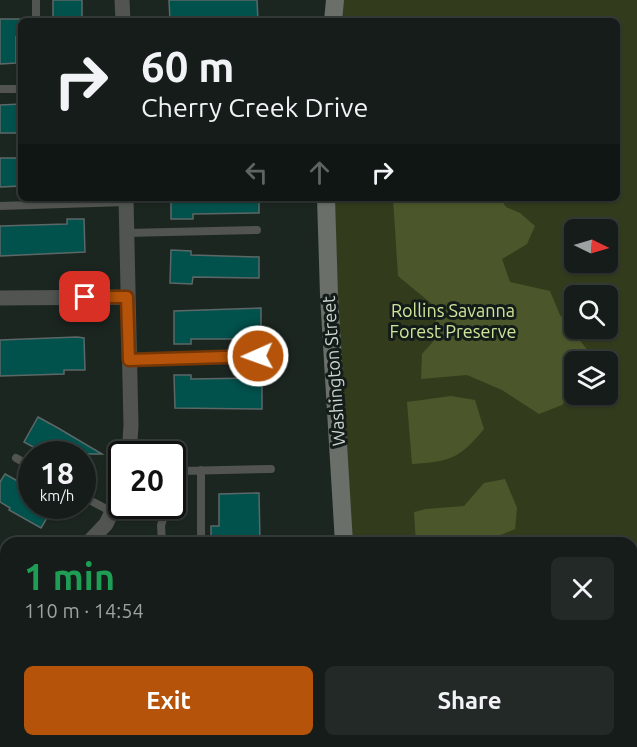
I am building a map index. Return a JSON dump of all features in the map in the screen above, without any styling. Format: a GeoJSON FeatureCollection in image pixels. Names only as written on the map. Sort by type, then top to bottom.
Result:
{"type":"FeatureCollection","features":[{"type":"Feature","properties":{"kind":"main road"},"geometry":{"type":"LineString","coordinates":[[333,18],[335,0]]}},
{"type":"Feature","properties":{"kind":"main road","name":"Washington Street"},"geometry":{"type":"LineString","coordinates":[[327,201],[329,295],[344,537]]}},
{"type":"Feature","properties":{"kind":"street"},"geometry":{"type":"LineString","coordinates":[[122,0],[123,18]]}},
{"type":"Feature","properties":{"kind":"street"},"geometry":{"type":"LineString","coordinates":[[126,201],[130,441]]}},
{"type":"Feature","properties":{"kind":"street"},"geometry":{"type":"LineString","coordinates":[[0,298],[127,297]]}},
{"type":"Feature","properties":{"kind":"street"},"geometry":{"type":"LineString","coordinates":[[94,537],[108,519]]}},
{"type":"Feature","properties":{"kind":"lane"},"geometry":{"type":"LineString","coordinates":[[36,0],[36,18]]}},
{"type":"Feature","properties":{"kind":"lane"},"geometry":{"type":"LineString","coordinates":[[0,89],[18,88]]}},
{"type":"Feature","properties":{"kind":"lane"},"geometry":{"type":"LineString","coordinates":[[0,206],[105,201]]}},
{"type":"Feature","properties":{"kind":"lane"},"geometry":{"type":"LineString","coordinates":[[126,233],[257,230]]}},
{"type":"Feature","properties":{"kind":"lane"},"geometry":{"type":"LineString","coordinates":[[129,360],[258,356]]}},
{"type":"Feature","properties":{"kind":"lane"},"geometry":{"type":"LineString","coordinates":[[186,471],[271,469]]}},
{"type":"Feature","properties":{"kind":"lane"},"geometry":{"type":"LineString","coordinates":[[201,470],[201,537]]}},
{"type":"Feature","properties":{"kind":"lane"},"geometry":{"type":"LineString","coordinates":[[162,537],[163,519]]}},
{"type":"Feature","properties":{"kind":"green space","name":"Rollins Savanna Forest Preserve"},"geometry":{"type":"Polygon","coordinates":[[[336,0],[637,0],[637,537],[344,537],[326,201],[620,201],[620,18],[333,18],[336,0]]]}},
{"type":"Feature","properties":{"kind":"green space"},"geometry":{"type":"Polygon","coordinates":[[[393,201],[502,201],[506,207],[520,213],[535,226],[527,244],[502,259],[510,282],[550,291],[564,320],[564,339],[579,339],[588,351],[564,351],[564,403],[539,414],[502,390],[467,375],[421,379],[422,354],[439,335],[432,304],[398,276],[393,201]]]}},
{"type":"Feature","properties":{"kind":"green space"},"geometry":{"type":"Polygon","coordinates":[[[451,396],[475,400],[484,429],[468,446],[453,457],[436,462],[412,464],[407,402],[451,396]]]}},
{"type":"Feature","properties":{"kind":"green space"},"geometry":{"type":"Polygon","coordinates":[[[505,479],[517,508],[515,529],[496,537],[416,537],[414,512],[464,506],[484,483],[505,479]]]}},
{"type":"Feature","properties":{"kind":"building"},"geometry":{"type":"Polygon","coordinates":[[[53,0],[82,0],[82,18],[53,18],[53,0]]]}},
{"type":"Feature","properties":{"kind":"building"},"geometry":{"type":"Polygon","coordinates":[[[169,0],[257,0],[258,18],[170,18],[169,0]]]}},
{"type":"Feature","properties":{"kind":"building"},"geometry":{"type":"Polygon","coordinates":[[[0,19],[18,19],[16,63],[0,64],[0,19]]]}},
{"type":"Feature","properties":{"kind":"building"},"geometry":{"type":"Polygon","coordinates":[[[18,104],[18,133],[0,133],[0,105],[18,104]]]}},
{"type":"Feature","properties":{"kind":"building"},"geometry":{"type":"Polygon","coordinates":[[[0,158],[18,158],[18,186],[0,187],[0,158]]]}},
{"type":"Feature","properties":{"kind":"building"},"geometry":{"type":"Polygon","coordinates":[[[171,201],[259,201],[259,213],[193,214],[193,219],[171,219],[171,201]]]}},
{"type":"Feature","properties":{"kind":"building"},"geometry":{"type":"Polygon","coordinates":[[[67,219],[84,219],[85,252],[0,256],[0,226],[67,224],[67,219]]]}},
{"type":"Feature","properties":{"kind":"building"},"geometry":{"type":"Polygon","coordinates":[[[171,250],[191,251],[191,255],[259,257],[259,278],[193,277],[192,284],[170,283],[171,250]]]}},
{"type":"Feature","properties":{"kind":"building"},"geometry":{"type":"Polygon","coordinates":[[[261,308],[261,339],[191,339],[191,344],[174,344],[174,311],[261,308]]]}},
{"type":"Feature","properties":{"kind":"building"},"geometry":{"type":"Polygon","coordinates":[[[84,338],[85,370],[64,370],[64,374],[0,376],[0,340],[84,338]]]}},
{"type":"Feature","properties":{"kind":"building"},"geometry":{"type":"Polygon","coordinates":[[[174,375],[191,375],[191,379],[262,378],[262,409],[175,408],[174,375]]]}},
{"type":"Feature","properties":{"kind":"building"},"geometry":{"type":"Polygon","coordinates":[[[38,417],[80,441],[25,441],[38,417]]]}},
{"type":"Feature","properties":{"kind":"building"},"geometry":{"type":"Polygon","coordinates":[[[5,474],[18,481],[18,515],[0,502],[0,482],[5,474]]]}},
{"type":"Feature","properties":{"kind":"building"},"geometry":{"type":"Polygon","coordinates":[[[259,493],[260,537],[211,537],[211,526],[219,526],[219,494],[259,493]]]}},
{"type":"Feature","properties":{"kind":"building"},"geometry":{"type":"Polygon","coordinates":[[[25,519],[46,519],[41,528],[25,519]]]}},
{"type":"Feature","properties":{"kind":"route"},"geometry":{"type":"LineString","coordinates":[[85,297],[127,297],[129,360],[258,356]]}}]}
